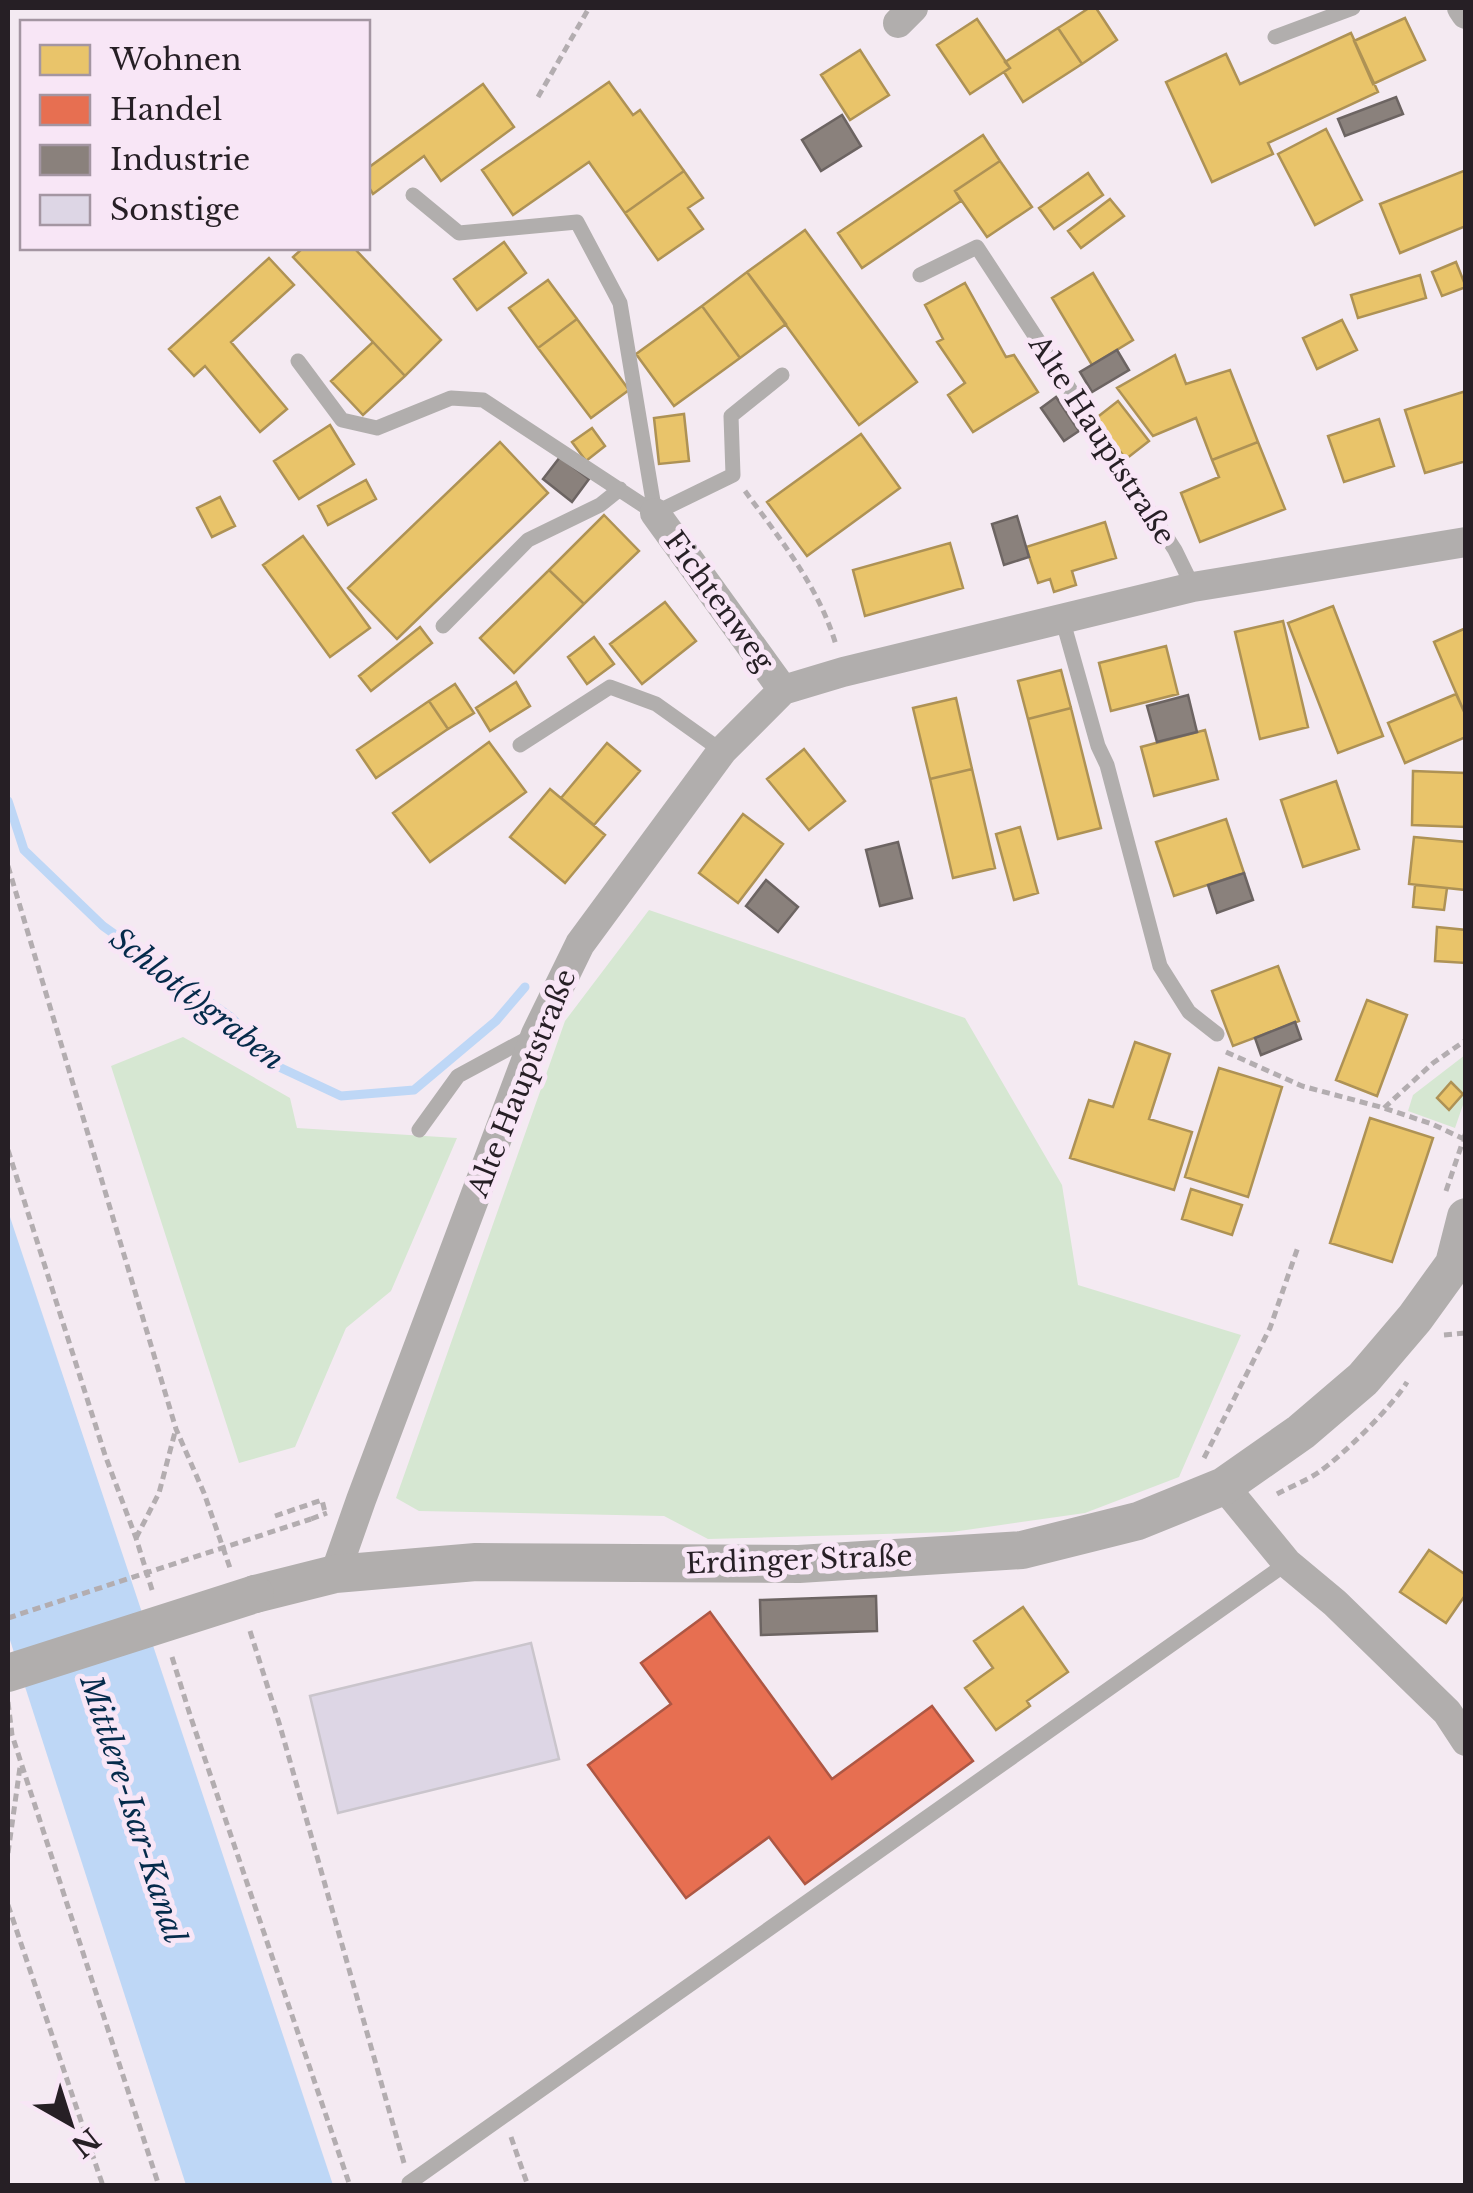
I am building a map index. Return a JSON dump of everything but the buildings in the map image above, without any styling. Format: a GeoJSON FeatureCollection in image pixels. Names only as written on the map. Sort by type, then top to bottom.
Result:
{"type":"FeatureCollection","features":[{"type":"Feature","properties":{"kind":"street","name":"Fichtenweg"},"geometry":{"type":"LineString","coordinates":[[656,512],[783,690]]}},
{"type":"Feature","properties":{"kind":"street","name":"Alte Hauptstraße"},"geometry":{"type":"LineString","coordinates":[[335,1574],[536,1034],[580,944],[722,752],[783,690],[1193,587],[1466,542]]}},
{"type":"Feature","properties":{"kind":"street","name":"Erdinger Straße"},"geometry":{"type":"LineString","coordinates":[[8,1674],[245,1597],[335,1574],[476,1562],[799,1564],[1022,1550],[1138,1521],[1219,1488],[1302,1432],[1363,1379],[1462,1271],[1466,1217]]}},
{"type":"Feature","properties":{"kind":"street"},"geometry":{"type":"LineString","coordinates":[[1219,1488],[1286,1563],[1335,1603],[1447,1712],[1466,1741]]}},
{"type":"Feature","properties":{"kind":"lane"},"geometry":{"type":"LineString","coordinates":[[1275,37],[1352,8]]}},
{"type":"Feature","properties":{"kind":"lane","name":"Fichtenweg"},"geometry":{"type":"LineString","coordinates":[[413,196],[459,232],[577,222],[620,303],[656,512]]}},
{"type":"Feature","properties":{"kind":"lane","name":"Alte Hauptstraße"},"geometry":{"type":"LineString","coordinates":[[920,275],[976,247],[1175,550],[1193,587]]}},
{"type":"Feature","properties":{"kind":"lane","name":"Fichtenweg"},"geometry":{"type":"LineString","coordinates":[[298,361],[342,420],[377,428],[451,398],[483,400],[656,512]]}},
{"type":"Feature","properties":{"kind":"lane"},"geometry":{"type":"LineString","coordinates":[[656,512],[733,475],[730,416],[782,375]]}},
{"type":"Feature","properties":{"kind":"lane"},"geometry":{"type":"LineString","coordinates":[[443,626],[528,540],[600,505],[620,489]]}},
{"type":"Feature","properties":{"kind":"lane"},"geometry":{"type":"LineString","coordinates":[[1062,618],[1098,746],[1107,765],[1160,966],[1188,1012],[1217,1034]]}},
{"type":"Feature","properties":{"kind":"lane"},"geometry":{"type":"LineString","coordinates":[[520,746],[610,687],[656,704],[722,752]]}},
{"type":"Feature","properties":{"kind":"lane"},"geometry":{"type":"LineString","coordinates":[[419,1130],[458,1076],[536,1034]]}},
{"type":"Feature","properties":{"kind":"lane"},"geometry":{"type":"LineString","coordinates":[[409,2183],[1286,1563]]}},
{"type":"Feature","properties":{"kind":"path"},"geometry":{"type":"LineString","coordinates":[[538,97],[589,8]]}},
{"type":"Feature","properties":{"kind":"path"},"geometry":{"type":"LineString","coordinates":[[733,475],[799,565],[829,622],[843,672]]}},
{"type":"Feature","properties":{"kind":"path"},"geometry":{"type":"LineString","coordinates":[[8,866],[176,1429],[245,1597],[409,2183]]}},
{"type":"Feature","properties":{"kind":"path"},"geometry":{"type":"LineString","coordinates":[[1384,1108],[1433,1063],[1466,1040]]}},
{"type":"Feature","properties":{"kind":"path"},"geometry":{"type":"LineString","coordinates":[[1222,1050],[1302,1086],[1384,1108],[1466,1140]]}},
{"type":"Feature","properties":{"kind":"path"},"geometry":{"type":"LineString","coordinates":[[8,1150],[158,1610]]}},
{"type":"Feature","properties":{"kind":"path"},"geometry":{"type":"LineString","coordinates":[[1219,1488],[1201,1467],[1270,1328],[1298,1246]]}},
{"type":"Feature","properties":{"kind":"path"},"geometry":{"type":"LineString","coordinates":[[136,1538],[159,1493],[176,1429]]}},
{"type":"Feature","properties":{"kind":"path"},"geometry":{"type":"LineString","coordinates":[[275,1516],[322,1500],[324,1507]]}},
{"type":"Feature","properties":{"kind":"path"},"geometry":{"type":"LineString","coordinates":[[8,1618],[311,1519]]}},
{"type":"Feature","properties":{"kind":"path"},"geometry":{"type":"LineString","coordinates":[[169,1646],[350,2186]]}},
{"type":"Feature","properties":{"kind":"path"},"geometry":{"type":"LineString","coordinates":[[8,1692],[12,1735],[160,2186]]}},
{"type":"Feature","properties":{"kind":"path"},"geometry":{"type":"LineString","coordinates":[[8,1853],[21,1762]]}},
{"type":"Feature","properties":{"kind":"path"},"geometry":{"type":"LineString","coordinates":[[8,1905],[102,2186]]}},
{"type":"Feature","properties":{"kind":"path"},"geometry":{"type":"LineString","coordinates":[[504,2115],[528,2186]]}},
{"type":"Feature","properties":{"kind":"green space"},"geometry":{"type":"Polygon","coordinates":[[[649,910],[965,1018],[1062,1185],[1078,1285],[1241,1335],[1179,1477],[1085,1513],[952,1532],[708,1539],[664,1516],[419,1511],[396,1498],[565,1021],[649,910]]]}},
{"type":"Feature","properties":{"kind":"green space"},"geometry":{"type":"Polygon","coordinates":[[[183,1037],[290,1098],[297,1128],[457,1138],[391,1291],[346,1328],[295,1447],[239,1463],[111,1066],[183,1037]]]}},
{"type":"Feature","properties":{"kind":"green space"},"geometry":{"type":"Polygon","coordinates":[[[1465,1055],[1465,1099],[1455,1128],[1408,1111],[1413,1095],[1465,1055]]]}},
{"type":"Feature","properties":{"kind":"water","name":"Mittlere-Isar-Kanal"},"geometry":{"type":"Polygon","coordinates":[[[8,1211],[333,2185],[186,2185],[8,1634],[8,1211]]]}},
{"type":"Feature","properties":{"kind":"waterway","name":"Schlot(t)graben"},"geometry":{"type":"LineString","coordinates":[[8,801],[24,850],[103,926],[232,1018],[279,1067],[341,1096],[414,1090],[496,1021],[525,987]]}}]}
